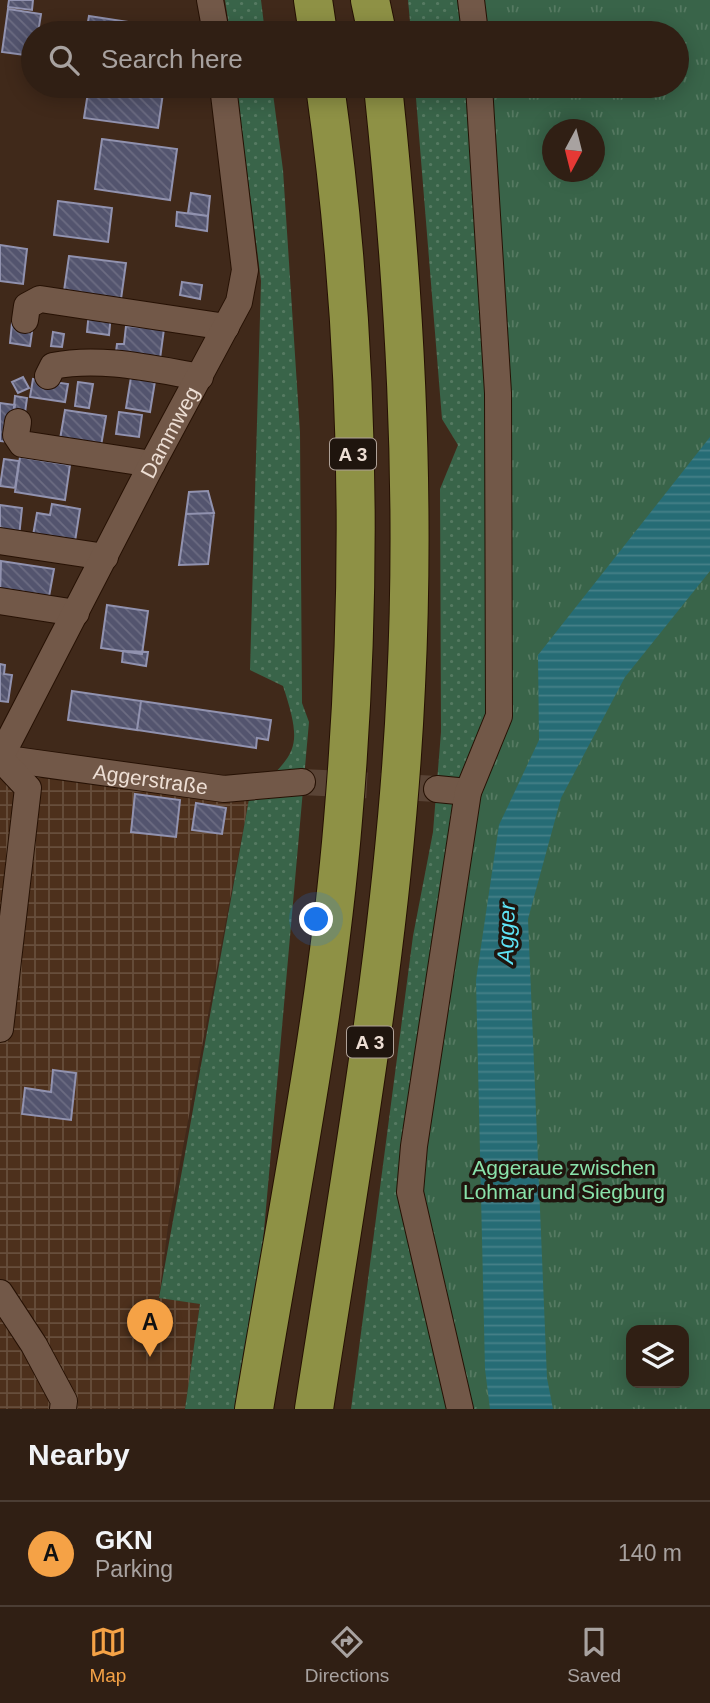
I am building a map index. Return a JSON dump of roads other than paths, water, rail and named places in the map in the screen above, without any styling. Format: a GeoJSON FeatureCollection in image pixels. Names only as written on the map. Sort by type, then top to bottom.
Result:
{"type":"FeatureCollection","features":[{"type":"Feature","properties":{"kind":"highway"},"geometry":{"type":"LineString","coordinates":[[313,0],[316,21]]}},
{"type":"Feature","properties":{"kind":"highway"},"geometry":{"type":"LineString","coordinates":[[370,0],[374,21]]}},
{"type":"Feature","properties":{"kind":"highway","name":"A 3"},"geometry":{"type":"LineString","coordinates":[[254,1409],[327,959],[343,822],[352,685],[354,483],[347,288],[326,98]]}},
{"type":"Feature","properties":{"kind":"highway","name":"A 3"},"geometry":{"type":"LineString","coordinates":[[314,1409],[382,965],[406,688],[411,484],[408,394],[384,98]]}},
{"type":"Feature","properties":{"kind":"street"},"geometry":{"type":"LineString","coordinates":[[209,0],[213,21]]}},
{"type":"Feature","properties":{"kind":"street"},"geometry":{"type":"LineString","coordinates":[[471,0],[474,21]]}},
{"type":"Feature","properties":{"kind":"street","name":"Dammweg"},"geometry":{"type":"LineString","coordinates":[[0,758],[239,302],[245,270],[224,98]]}},
{"type":"Feature","properties":{"kind":"street"},"geometry":{"type":"LineString","coordinates":[[460,1409],[410,1192],[414,1146],[468,792],[499,716],[498,393],[480,98]]}},
{"type":"Feature","properties":{"kind":"street"},"geometry":{"type":"LineString","coordinates":[[26,320],[27,306],[40,299],[226,327]]}},
{"type":"Feature","properties":{"kind":"street"},"geometry":{"type":"LineString","coordinates":[[48,376],[53,366],[66,363],[132,366],[200,377]]}},
{"type":"Feature","properties":{"kind":"street"},"geometry":{"type":"LineString","coordinates":[[18,422],[16,435],[22,444],[152,464]]}},
{"type":"Feature","properties":{"kind":"street"},"geometry":{"type":"LineString","coordinates":[[0,541],[105,557]]}},
{"type":"Feature","properties":{"kind":"street"},"geometry":{"type":"LineString","coordinates":[[0,601],[76,613]]}},
{"type":"Feature","properties":{"kind":"street"},"geometry":{"type":"LineString","coordinates":[[0,758],[27,788],[0,1028]]}},
{"type":"Feature","properties":{"kind":"street","name":"Aggerstraße"},"geometry":{"type":"LineString","coordinates":[[0,758],[224,789],[302,782]]}},
{"type":"Feature","properties":{"kind":"street"},"geometry":{"type":"LineString","coordinates":[[437,789],[468,792]]}},
{"type":"Feature","properties":{"kind":"street"},"geometry":{"type":"LineString","coordinates":[[0,1293],[34,1345],[64,1401],[63,1409]]}},
{"type":"Feature","properties":{"kind":"water","name":"Agger"},"geometry":{"type":"Polygon","coordinates":[[[710,437],[710,571],[625,677],[561,798],[528,919],[547,1378],[553,1409],[490,1409],[485,1369],[476,980],[499,825],[539,740],[538,655],[710,437]]]}},
{"type":"Feature","properties":{"kind":"tunnel"},"geometry":{"type":"LineString","coordinates":[[302,782],[437,789]]}},
{"type":"Feature","properties":{"kind":"place","name":"GKN"},"geometry":{"type":"Point","coordinates":[150,1357]}},
{"type":"Feature","properties":{"kind":"park label","name":"Aggeraue zwischen Lohmar und Siegburg"},"geometry":{"type":"Point","coordinates":[564,1179]}}]}
